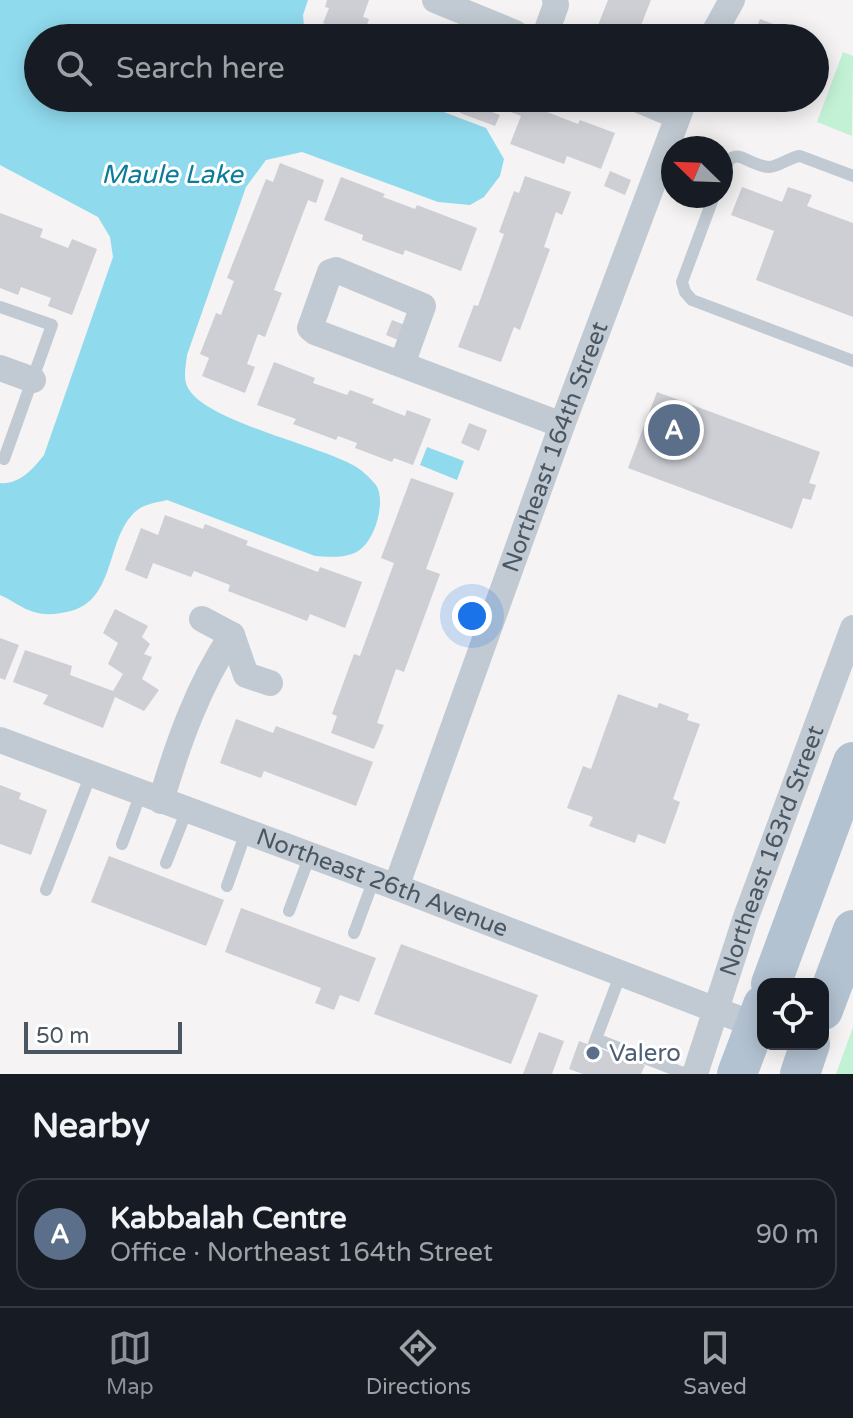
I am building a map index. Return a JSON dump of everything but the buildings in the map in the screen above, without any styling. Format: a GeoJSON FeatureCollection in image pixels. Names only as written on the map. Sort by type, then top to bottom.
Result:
{"type":"FeatureCollection","features":[{"type":"Feature","properties":{"kind":"main road","name":"Northeast 163rd Street"},"geometry":{"type":"LineString","coordinates":[[773,978],[853,762]]}},
{"type":"Feature","properties":{"kind":"main road"},"geometry":{"type":"LineString","coordinates":[[829,992],[853,930]]}},
{"type":"Feature","properties":{"kind":"main road"},"geometry":{"type":"LineString","coordinates":[[737,1074],[757,1029]]}},
{"type":"Feature","properties":{"kind":"street"},"geometry":{"type":"LineString","coordinates":[[435,0],[493,24]]}},
{"type":"Feature","properties":{"kind":"street"},"geometry":{"type":"LineString","coordinates":[[549,24],[555,0]]}},
{"type":"Feature","properties":{"kind":"street"},"geometry":{"type":"LineString","coordinates":[[719,24],[732,0]]}},
{"type":"Feature","properties":{"kind":"street","name":"Northeast 164th Street"},"geometry":{"type":"LineString","coordinates":[[385,883],[679,112]]}},
{"type":"Feature","properties":{"kind":"street"},"geometry":{"type":"LineString","coordinates":[[402,364],[423,306],[336,270],[330,272],[310,328],[315,332],[562,425]]}},
{"type":"Feature","properties":{"kind":"street"},"geometry":{"type":"LineString","coordinates":[[0,368],[33,380]]}},
{"type":"Feature","properties":{"kind":"street"},"geometry":{"type":"LineString","coordinates":[[202,619],[232,635],[246,675],[270,683]]}},
{"type":"Feature","properties":{"kind":"street","name":"Northeast 163rd Street"},"geometry":{"type":"LineString","coordinates":[[695,1074],[746,917],[853,628]]}},
{"type":"Feature","properties":{"kind":"street"},"geometry":{"type":"LineString","coordinates":[[151,797],[177,748],[213,663],[232,635]]}},
{"type":"Feature","properties":{"kind":"street","name":"Northeast 26th Avenue"},"geometry":{"type":"LineString","coordinates":[[0,740],[715,1010],[757,1019]]}},
{"type":"Feature","properties":{"kind":"lane"},"geometry":{"type":"LineString","coordinates":[[733,157],[740,156],[768,167],[800,156],[853,176]]}},
{"type":"Feature","properties":{"kind":"lane"},"geometry":{"type":"LineString","coordinates":[[710,208],[682,282],[692,300],[853,361]]}},
{"type":"Feature","properties":{"kind":"lane"},"geometry":{"type":"LineString","coordinates":[[0,307],[52,325],[4,459]]}},
{"type":"Feature","properties":{"kind":"lane"},"geometry":{"type":"LineString","coordinates":[[46,890],[91,774]]}},
{"type":"Feature","properties":{"kind":"lane"},"geometry":{"type":"LineString","coordinates":[[122,844],[151,797]]}},
{"type":"Feature","properties":{"kind":"lane"},"geometry":{"type":"LineString","coordinates":[[166,863],[187,810]]}},
{"type":"Feature","properties":{"kind":"lane"},"geometry":{"type":"LineString","coordinates":[[227,886],[246,832]]}},
{"type":"Feature","properties":{"kind":"lane"},"geometry":{"type":"LineString","coordinates":[[289,911],[310,855]]}},
{"type":"Feature","properties":{"kind":"lane"},"geometry":{"type":"LineString","coordinates":[[354,933],[385,883]]}},
{"type":"Feature","properties":{"kind":"lane"},"geometry":{"type":"LineString","coordinates":[[621,973],[595,1042],[686,1074]]}},
{"type":"Feature","properties":{"kind":"lane"},"geometry":{"type":"LineString","coordinates":[[646,1074],[651,1061]]}},
{"type":"Feature","properties":{"kind":"green space"},"geometry":{"type":"Polygon","coordinates":[[[843,52],[853,56],[852,136],[817,122],[821,112],[829,112],[829,90],[843,52]]]}},
{"type":"Feature","properties":{"kind":"green space"},"geometry":{"type":"Polygon","coordinates":[[[853,1027],[853,1074],[836,1074],[853,1027]]]}},
{"type":"Feature","properties":{"kind":"water","name":"Maule Lake"},"geometry":{"type":"Polygon","coordinates":[[[0,0],[308,0],[304,24],[24,24],[24,112],[444,112],[486,128],[504,159],[500,176],[484,197],[470,205],[438,202],[302,152],[266,160],[246,187],[187,355],[186,382],[197,399],[239,422],[341,459],[360,469],[374,483],[379,492],[380,508],[372,535],[362,548],[352,554],[315,556],[167,500],[145,506],[133,514],[118,539],[103,582],[85,605],[57,614],[43,614],[25,609],[0,595],[0,483],[19,479],[44,455],[113,257],[110,237],[98,217],[0,165],[0,0]]]}},
{"type":"Feature","properties":{"kind":"water"},"geometry":{"type":"Polygon","coordinates":[[[427,447],[464,461],[457,480],[420,465],[427,447]]]}},
{"type":"Feature","properties":{"kind":"place","name":"Kabbalah Centre"},"geometry":{"type":"Point","coordinates":[674,430]}},
{"type":"Feature","properties":{"kind":"place","name":"Valero"},"geometry":{"type":"Point","coordinates":[593,1053]}}]}
